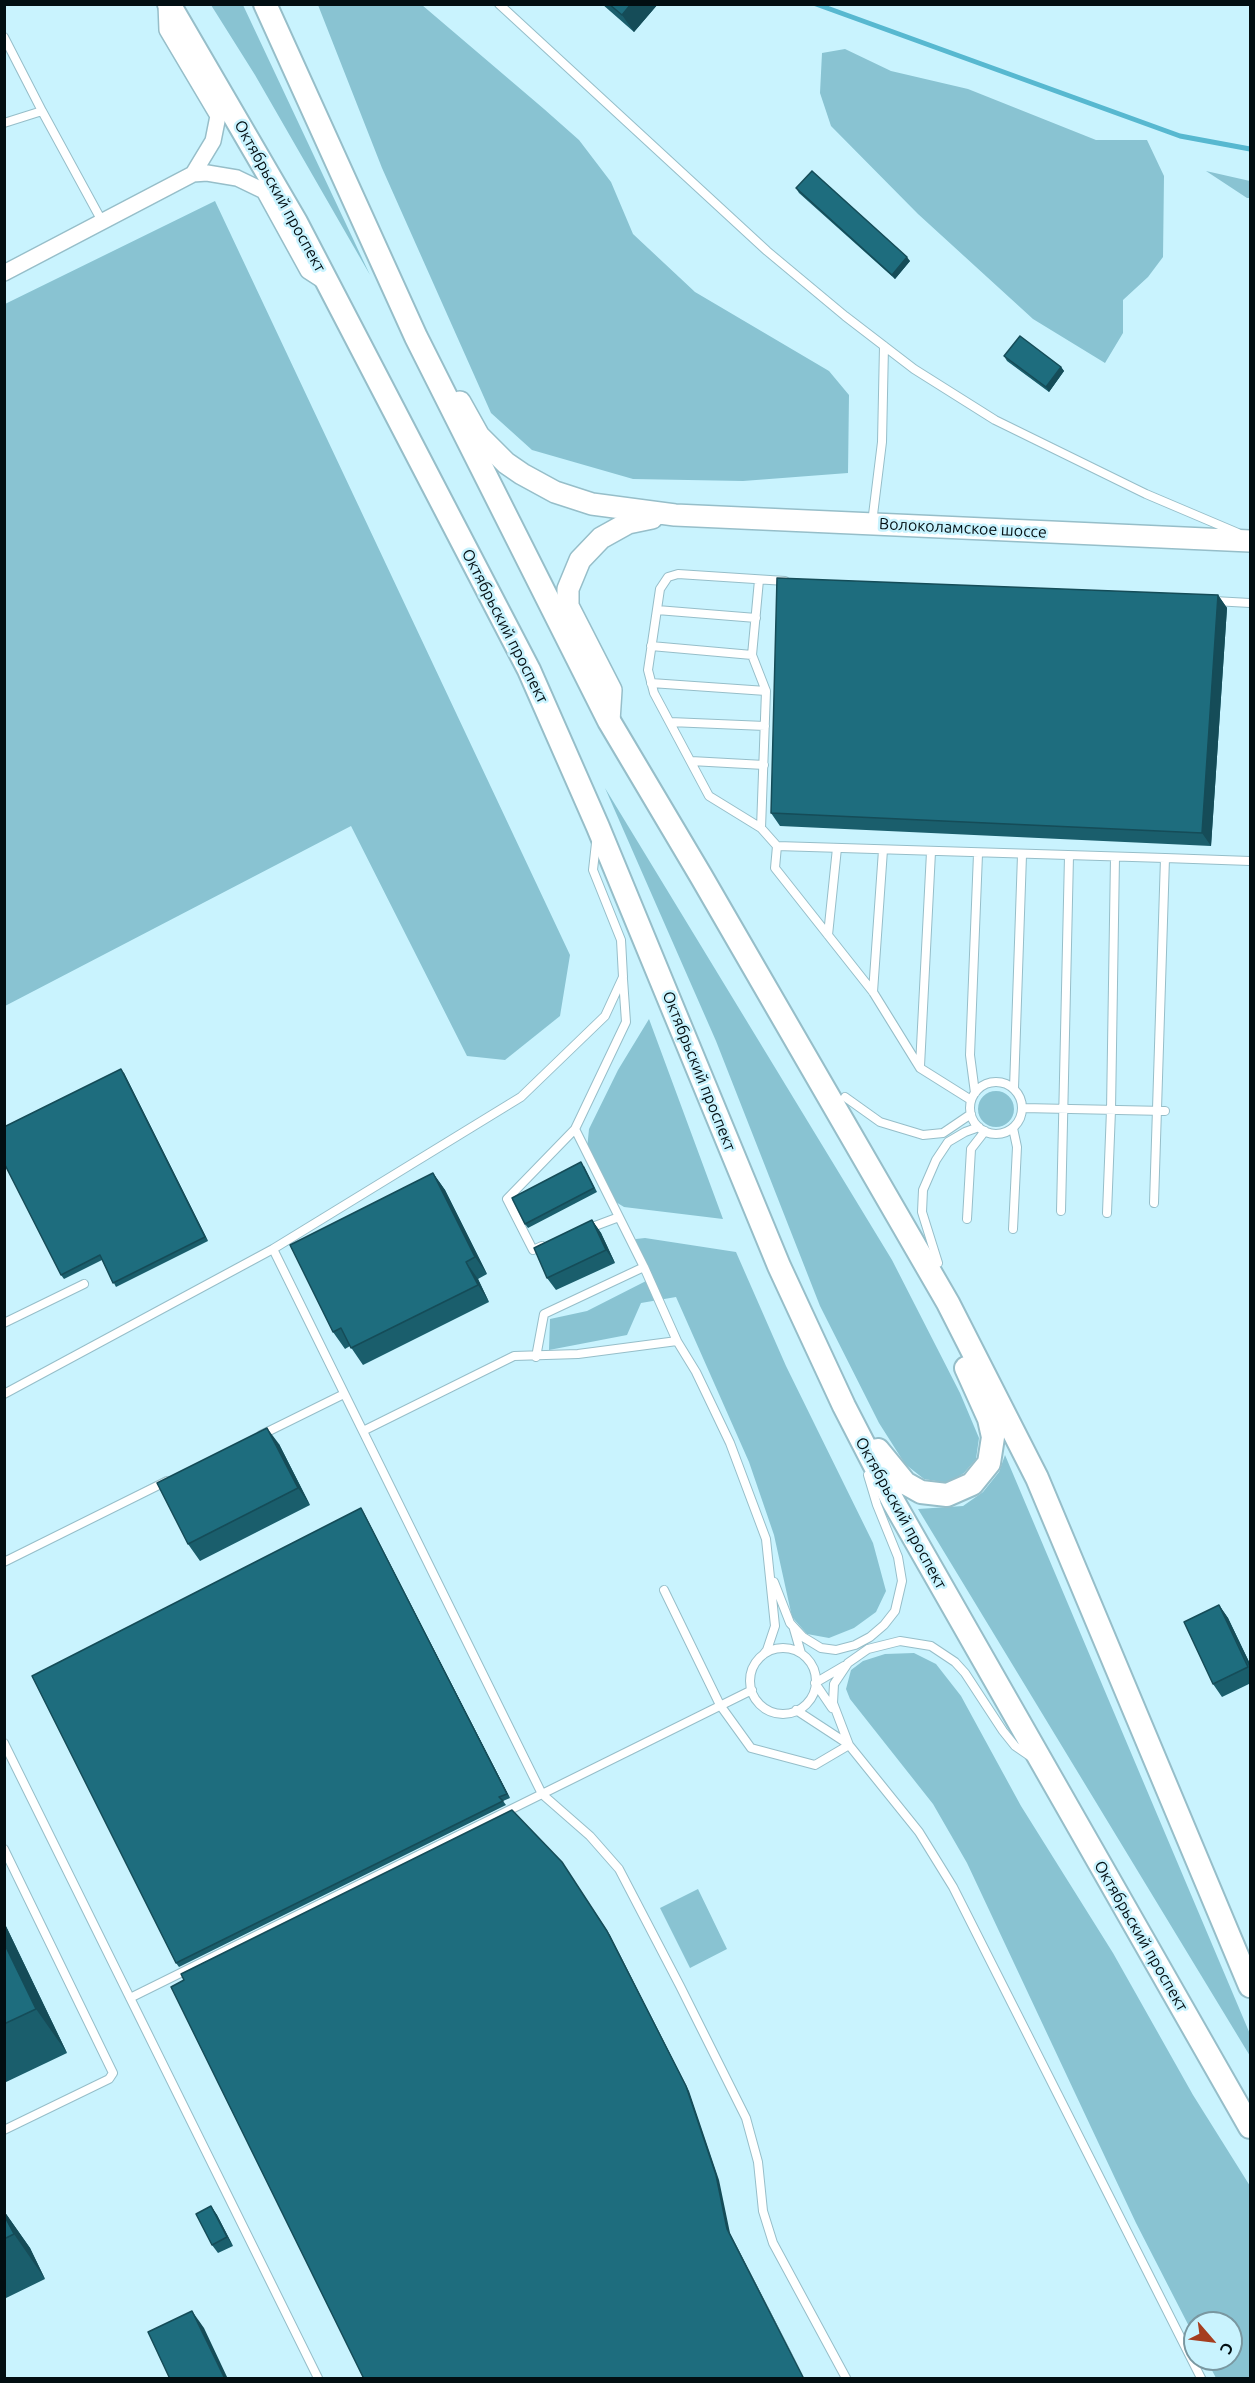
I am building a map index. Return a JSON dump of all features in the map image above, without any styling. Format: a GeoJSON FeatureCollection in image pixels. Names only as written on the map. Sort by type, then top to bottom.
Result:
{"type":"FeatureCollection","features":[{"type":"Feature","properties":{"kind":"main road","name":"Октябрьский проспект"},"geometry":{"type":"LineString","coordinates":[[167,4],[296,222],[529,670],[598,827],[779,1266],[844,1406],[893,1501],[1042,1765],[1251,2127]]}},
{"type":"Feature","properties":{"kind":"main road"},"geometry":{"type":"LineString","coordinates":[[265,4],[416,337],[609,721],[943,1294],[1037,1478],[1251,1986]]}},
{"type":"Feature","properties":{"kind":"main road","name":"Волоколамское шоссе"},"geometry":{"type":"LineString","coordinates":[[416,337],[444,371],[479,436],[506,463],[522,474],[573,499],[610,507],[675,515],[1251,539]]}},
{"type":"Feature","properties":{"kind":"main road","name":"Волоколамское шоссе"},"geometry":{"type":"LineString","coordinates":[[609,721],[611,690],[568,606],[568,589],[571,579],[586,552],[609,532],[638,520],[675,515]]}},
{"type":"Feature","properties":{"kind":"main road"},"geometry":{"type":"LineString","coordinates":[[794,1040],[832,1074],[938,1263],[945,1319],[992,1428],[992,1455],[984,1471],[972,1484],[956,1493],[938,1495],[921,1492],[898,1476],[844,1406]]}},
{"type":"Feature","properties":{"kind":"street"},"geometry":{"type":"LineString","coordinates":[[167,4],[167,30],[218,116],[213,141],[193,174]]}},
{"type":"Feature","properties":{"kind":"street"},"geometry":{"type":"LineString","coordinates":[[4,273],[193,174],[207,173],[229,176],[264,191],[308,271],[329,285]]}},
{"type":"Feature","properties":{"kind":"lane"},"geometry":{"type":"LineString","coordinates":[[499,4],[767,251],[914,369],[995,420],[1146,494],[1251,539]]}},
{"type":"Feature","properties":{"kind":"lane"},"geometry":{"type":"LineString","coordinates":[[4,37],[103,223]]}},
{"type":"Feature","properties":{"kind":"lane"},"geometry":{"type":"LineString","coordinates":[[4,123],[42,111]]}},
{"type":"Feature","properties":{"kind":"lane"},"geometry":{"type":"LineString","coordinates":[[872,523],[882,442],[884,346]]}},
{"type":"Feature","properties":{"kind":"lane"},"geometry":{"type":"LineString","coordinates":[[795,581],[678,573],[668,577],[660,588],[648,670],[651,683],[709,796],[761,828],[777,846],[776,868],[873,992],[920,1068],[973,1096]]}},
{"type":"Feature","properties":{"kind":"lane"},"geometry":{"type":"LineString","coordinates":[[759,580],[752,655],[766,691],[761,828]]}},
{"type":"Feature","properties":{"kind":"lane"},"geometry":{"type":"LineString","coordinates":[[1203,600],[1251,603]]}},
{"type":"Feature","properties":{"kind":"lane"},"geometry":{"type":"LineString","coordinates":[[657,610],[756,618]]}},
{"type":"Feature","properties":{"kind":"lane"},"geometry":{"type":"LineString","coordinates":[[651,646],[752,655]]}},
{"type":"Feature","properties":{"kind":"lane"},"geometry":{"type":"LineString","coordinates":[[651,683],[766,691]]}},
{"type":"Feature","properties":{"kind":"lane"},"geometry":{"type":"LineString","coordinates":[[670,722],[765,726]]}},
{"type":"Feature","properties":{"kind":"lane"},"geometry":{"type":"LineString","coordinates":[[690,761],[764,765]]}},
{"type":"Feature","properties":{"kind":"lane"},"geometry":{"type":"LineString","coordinates":[[554,1242],[533,1250],[507,1199],[575,1129],[626,1022],[621,940],[593,870],[598,827]]}},
{"type":"Feature","properties":{"kind":"lane"},"geometry":{"type":"LineString","coordinates":[[777,846],[1251,861]]}},
{"type":"Feature","properties":{"kind":"lane"},"geometry":{"type":"LineString","coordinates":[[828,935],[837,848]]}},
{"type":"Feature","properties":{"kind":"lane"},"geometry":{"type":"LineString","coordinates":[[873,992],[883,850]]}},
{"type":"Feature","properties":{"kind":"lane"},"geometry":{"type":"LineString","coordinates":[[920,1068],[931,852]]}},
{"type":"Feature","properties":{"kind":"lane"},"geometry":{"type":"LineString","coordinates":[[978,854],[970,1054],[973,1096],[971,1114],[982,1129]]}},
{"type":"Feature","properties":{"kind":"lane"},"geometry":{"type":"LineString","coordinates":[[1014,1088],[1022,855]]}},
{"type":"Feature","properties":{"kind":"lane"},"geometry":{"type":"LineString","coordinates":[[1061,1210],[1069,856]]}},
{"type":"Feature","properties":{"kind":"lane"},"geometry":{"type":"LineString","coordinates":[[1107,1213],[1115,857]]}},
{"type":"Feature","properties":{"kind":"lane"},"geometry":{"type":"LineString","coordinates":[[1154,1203],[1162,1112],[1165,858]]}},
{"type":"Feature","properties":{"kind":"lane"},"geometry":{"type":"LineString","coordinates":[[4,1394],[273,1248],[521,1097],[605,1016],[623,977]]}},
{"type":"Feature","properties":{"kind":"lane"},"geometry":{"type":"LineString","coordinates":[[938,1263],[922,1212],[923,1190],[936,1160],[948,1142],[965,1132],[982,1129],[1000,1134],[1013,1128],[1023,1108],[1019,1094],[1014,1088],[1001,1082],[993,1081],[980,1087],[973,1096]]}},
{"type":"Feature","properties":{"kind":"lane"},"geometry":{"type":"LineString","coordinates":[[845,1097],[880,1122],[923,1135],[943,1133],[971,1114]]}},
{"type":"Feature","properties":{"kind":"lane"},"geometry":{"type":"LineString","coordinates":[[1023,1108],[1162,1112]]}},
{"type":"Feature","properties":{"kind":"lane"},"geometry":{"type":"LineString","coordinates":[[1013,1128],[1017,1147],[1013,1228]]}},
{"type":"Feature","properties":{"kind":"lane"},"geometry":{"type":"LineString","coordinates":[[575,1129],[644,1267],[677,1341],[696,1372],[730,1443],[766,1539],[775,1626],[766,1650],[751,1672],[752,1690],[759,1703],[769,1710],[785,1713],[796,1710],[807,1703],[816,1683],[861,1653],[881,1645],[908,1641],[931,1646],[955,1662],[965,1673],[1002,1731],[1015,1746],[1042,1765]]}},
{"type":"Feature","properties":{"kind":"lane"},"geometry":{"type":"LineString","coordinates":[[967,1219],[972,1149],[982,1129]]}},
{"type":"Feature","properties":{"kind":"lane"},"geometry":{"type":"LineString","coordinates":[[576,1233],[619,1217]]}},
{"type":"Feature","properties":{"kind":"lane"},"geometry":{"type":"LineString","coordinates":[[273,1248],[542,1794],[590,1836],[619,1869],[640,1907],[746,2118],[758,2162],[763,2211],[773,2243],[846,2379]]}},
{"type":"Feature","properties":{"kind":"lane"},"geometry":{"type":"LineString","coordinates":[[536,1357],[544,1314],[644,1267]]}},
{"type":"Feature","properties":{"kind":"lane"},"geometry":{"type":"LineString","coordinates":[[4,1323],[84,1284]]}},
{"type":"Feature","properties":{"kind":"lane"},"geometry":{"type":"LineString","coordinates":[[363,1431],[514,1356],[578,1354],[677,1341]]}},
{"type":"Feature","properties":{"kind":"lane"},"geometry":{"type":"LineString","coordinates":[[250,1441],[344,1394]]}},
{"type":"Feature","properties":{"kind":"lane"},"geometry":{"type":"LineString","coordinates":[[793,1628],[814,1645],[836,1650],[870,1638],[895,1611],[901,1592],[902,1581],[898,1557],[844,1406]]}},
{"type":"Feature","properties":{"kind":"lane"},"geometry":{"type":"LineString","coordinates":[[4,1562],[176,1477]]}},
{"type":"Feature","properties":{"kind":"lane"},"geometry":{"type":"LineString","coordinates":[[771,1572],[800,1650],[812,1666],[816,1683],[835,1711]]}},
{"type":"Feature","properties":{"kind":"lane"},"geometry":{"type":"LineString","coordinates":[[664,1590],[720,1705],[751,1748],[815,1765],[849,1745]]}},
{"type":"Feature","properties":{"kind":"lane"},"geometry":{"type":"LineString","coordinates":[[763,1655],[774,1649],[800,1650],[814,1645]]}},
{"type":"Feature","properties":{"kind":"lane"},"geometry":{"type":"LineString","coordinates":[[848,1663],[834,1684],[832,1696],[835,1711],[849,1745],[919,1832],[953,1887],[1201,2379]]}},
{"type":"Feature","properties":{"kind":"lane"},"geometry":{"type":"LineString","coordinates":[[130,1998],[752,1690]]}},
{"type":"Feature","properties":{"kind":"lane"},"geometry":{"type":"LineString","coordinates":[[796,1710],[849,1745]]}},
{"type":"Feature","properties":{"kind":"lane"},"geometry":{"type":"LineString","coordinates":[[4,1743],[318,2379]]}},
{"type":"Feature","properties":{"kind":"lane"},"geometry":{"type":"LineString","coordinates":[[4,1849],[113,2073],[109,2078],[4,2130]]}},
{"type":"Feature","properties":{"kind":"shaded area"},"geometry":{"type":"Polygon","coordinates":[[[211,5],[243,5],[370,275],[255,75],[211,5]]]}},
{"type":"Feature","properties":{"kind":"shaded area"},"geometry":{"type":"Polygon","coordinates":[[[318,5],[422,5],[544,109],[579,140],[611,182],[633,234],[695,292],[829,371],[849,395],[848,473],[743,481],[633,479],[532,450],[491,413],[382,168],[318,5]]]}},
{"type":"Feature","properties":{"kind":"shaded area"},"geometry":{"type":"Polygon","coordinates":[[[845,49],[891,71],[968,89],[1096,140],[1147,140],[1164,176],[1163,257],[1148,277],[1123,300],[1123,333],[1105,363],[1033,319],[918,214],[831,126],[820,93],[822,53],[845,49]]]}},
{"type":"Feature","properties":{"kind":"shaded area"},"geometry":{"type":"Polygon","coordinates":[[[1206,171],[1250,181],[1250,198],[1247,198],[1206,171]]]}},
{"type":"Feature","properties":{"kind":"shaded area"},"geometry":{"type":"Polygon","coordinates":[[[215,201],[570,955],[560,1016],[505,1060],[467,1056],[351,826],[5,1006],[5,304],[215,201]]]}},
{"type":"Feature","properties":{"kind":"shaded area"},"geometry":{"type":"Polygon","coordinates":[[[605,788],[892,1260],[960,1393],[979,1438],[976,1459],[964,1473],[948,1483],[924,1479],[905,1464],[879,1423],[820,1306],[716,1041],[605,788]]]}},
{"type":"Feature","properties":{"kind":"shaded area"},"geometry":{"type":"Polygon","coordinates":[[[649,1019],[723,1219],[624,1207],[611,1199],[587,1149],[589,1129],[618,1070],[649,1019]]]}},
{"type":"Feature","properties":{"kind":"shaded area"},"geometry":{"type":"Polygon","coordinates":[[[996,1091],[1008,1097],[1014,1109],[1008,1121],[996,1127],[984,1121],[978,1109],[984,1097],[996,1091]]]}},
{"type":"Feature","properties":{"kind":"shaded area"},"geometry":{"type":"Polygon","coordinates":[[[645,1238],[736,1252],[786,1366],[873,1543],[886,1591],[876,1612],[854,1628],[829,1638],[807,1634],[792,1617],[774,1535],[749,1462],[676,1297],[641,1303],[627,1335],[549,1350],[550,1319],[587,1311],[646,1281],[631,1244],[636,1239],[645,1238]]]}},
{"type":"Feature","properties":{"kind":"shaded area"},"geometry":{"type":"Polygon","coordinates":[[[1005,1455],[1250,2034],[1250,2056],[918,1509],[963,1506],[983,1492],[999,1472],[1005,1455]]]}},
{"type":"Feature","properties":{"kind":"shaded area"},"geometry":{"type":"Polygon","coordinates":[[[914,1653],[936,1664],[961,1696],[1021,1806],[1113,1953],[1193,2095],[1250,2186],[1250,2378],[1216,2378],[1212,2371],[1243,2371],[1243,2311],[1183,2311],[1183,2315],[1136,2223],[967,1863],[933,1804],[850,1699],[846,1689],[851,1670],[863,1661],[885,1654],[914,1653]]]}},
{"type":"Feature","properties":{"kind":"shaded area"},"geometry":{"type":"Polygon","coordinates":[[[698,1889],[727,1949],[690,1968],[660,1908],[698,1889]]]}},
{"type":"Feature","properties":{"kind":"building"},"geometry":{"type":"Polygon","coordinates":[[[609,4],[631,4],[622,15],[609,4]]]}},
{"type":"Feature","properties":{"kind":"building"},"geometry":{"type":"Polygon","coordinates":[[[812,171],[907,257],[892,275],[796,188],[812,171]]]}},
{"type":"Feature","properties":{"kind":"building"},"geometry":{"type":"Polygon","coordinates":[[[1020,336],[1061,367],[1046,387],[1004,356],[1020,336]]]}},
{"type":"Feature","properties":{"kind":"building"},"geometry":{"type":"Polygon","coordinates":[[[777,578],[1218,595],[1202,833],[771,813],[777,578]]]}},
{"type":"Feature","properties":{"kind":"building"},"geometry":{"type":"Polygon","coordinates":[[[121,1069],[205,1237],[113,1283],[100,1255],[61,1275],[4,1163],[4,1127],[121,1069]]]}},
{"type":"Feature","properties":{"kind":"building"},"geometry":{"type":"Polygon","coordinates":[[[581,1162],[594,1188],[525,1224],[512,1198],[581,1162]]]}},
{"type":"Feature","properties":{"kind":"building"},"geometry":{"type":"Polygon","coordinates":[[[433,1173],[475,1257],[466,1262],[478,1285],[351,1348],[341,1328],[333,1332],[290,1245],[433,1173]]]}},
{"type":"Feature","properties":{"kind":"building"},"geometry":{"type":"Polygon","coordinates":[[[592,1220],[606,1250],[547,1278],[534,1248],[592,1220]]]}},
{"type":"Feature","properties":{"kind":"building"},"geometry":{"type":"Polygon","coordinates":[[[267,1428],[298,1488],[188,1544],[157,1483],[267,1428]]]}},
{"type":"Feature","properties":{"kind":"building"},"geometry":{"type":"Polygon","coordinates":[[[361,1508],[507,1794],[499,1797],[503,1801],[176,1963],[32,1676],[361,1508]]]}},
{"type":"Feature","properties":{"kind":"building"},"geometry":{"type":"Polygon","coordinates":[[[1219,1605],[1248,1667],[1213,1684],[1184,1622],[1219,1605]]]}},
{"type":"Feature","properties":{"kind":"building"},"geometry":{"type":"Polygon","coordinates":[[[512,1810],[562,1862],[607,1931],[686,2086],[716,2175],[727,2229],[804,2379],[364,2379],[171,1987],[184,1980],[181,1974],[512,1810]]]}},
{"type":"Feature","properties":{"kind":"building"},"geometry":{"type":"Polygon","coordinates":[[[4,1943],[36,2009],[4,2024],[4,1943]]]}},
{"type":"Feature","properties":{"kind":"building"},"geometry":{"type":"Polygon","coordinates":[[[211,2206],[227,2237],[212,2245],[196,2214],[211,2206]]]}},
{"type":"Feature","properties":{"kind":"building"},"geometry":{"type":"Polygon","coordinates":[[[4,2215],[14,2234],[4,2239],[4,2215]]]}},
{"type":"Feature","properties":{"kind":"building"},"geometry":{"type":"Polygon","coordinates":[[[192,2311],[225,2379],[170,2379],[148,2332],[192,2311]]]}},
{"type":"Feature","properties":{"kind":"waterway"},"geometry":{"type":"LineString","coordinates":[[816,4],[1180,136],[1250,149]]}}]}
